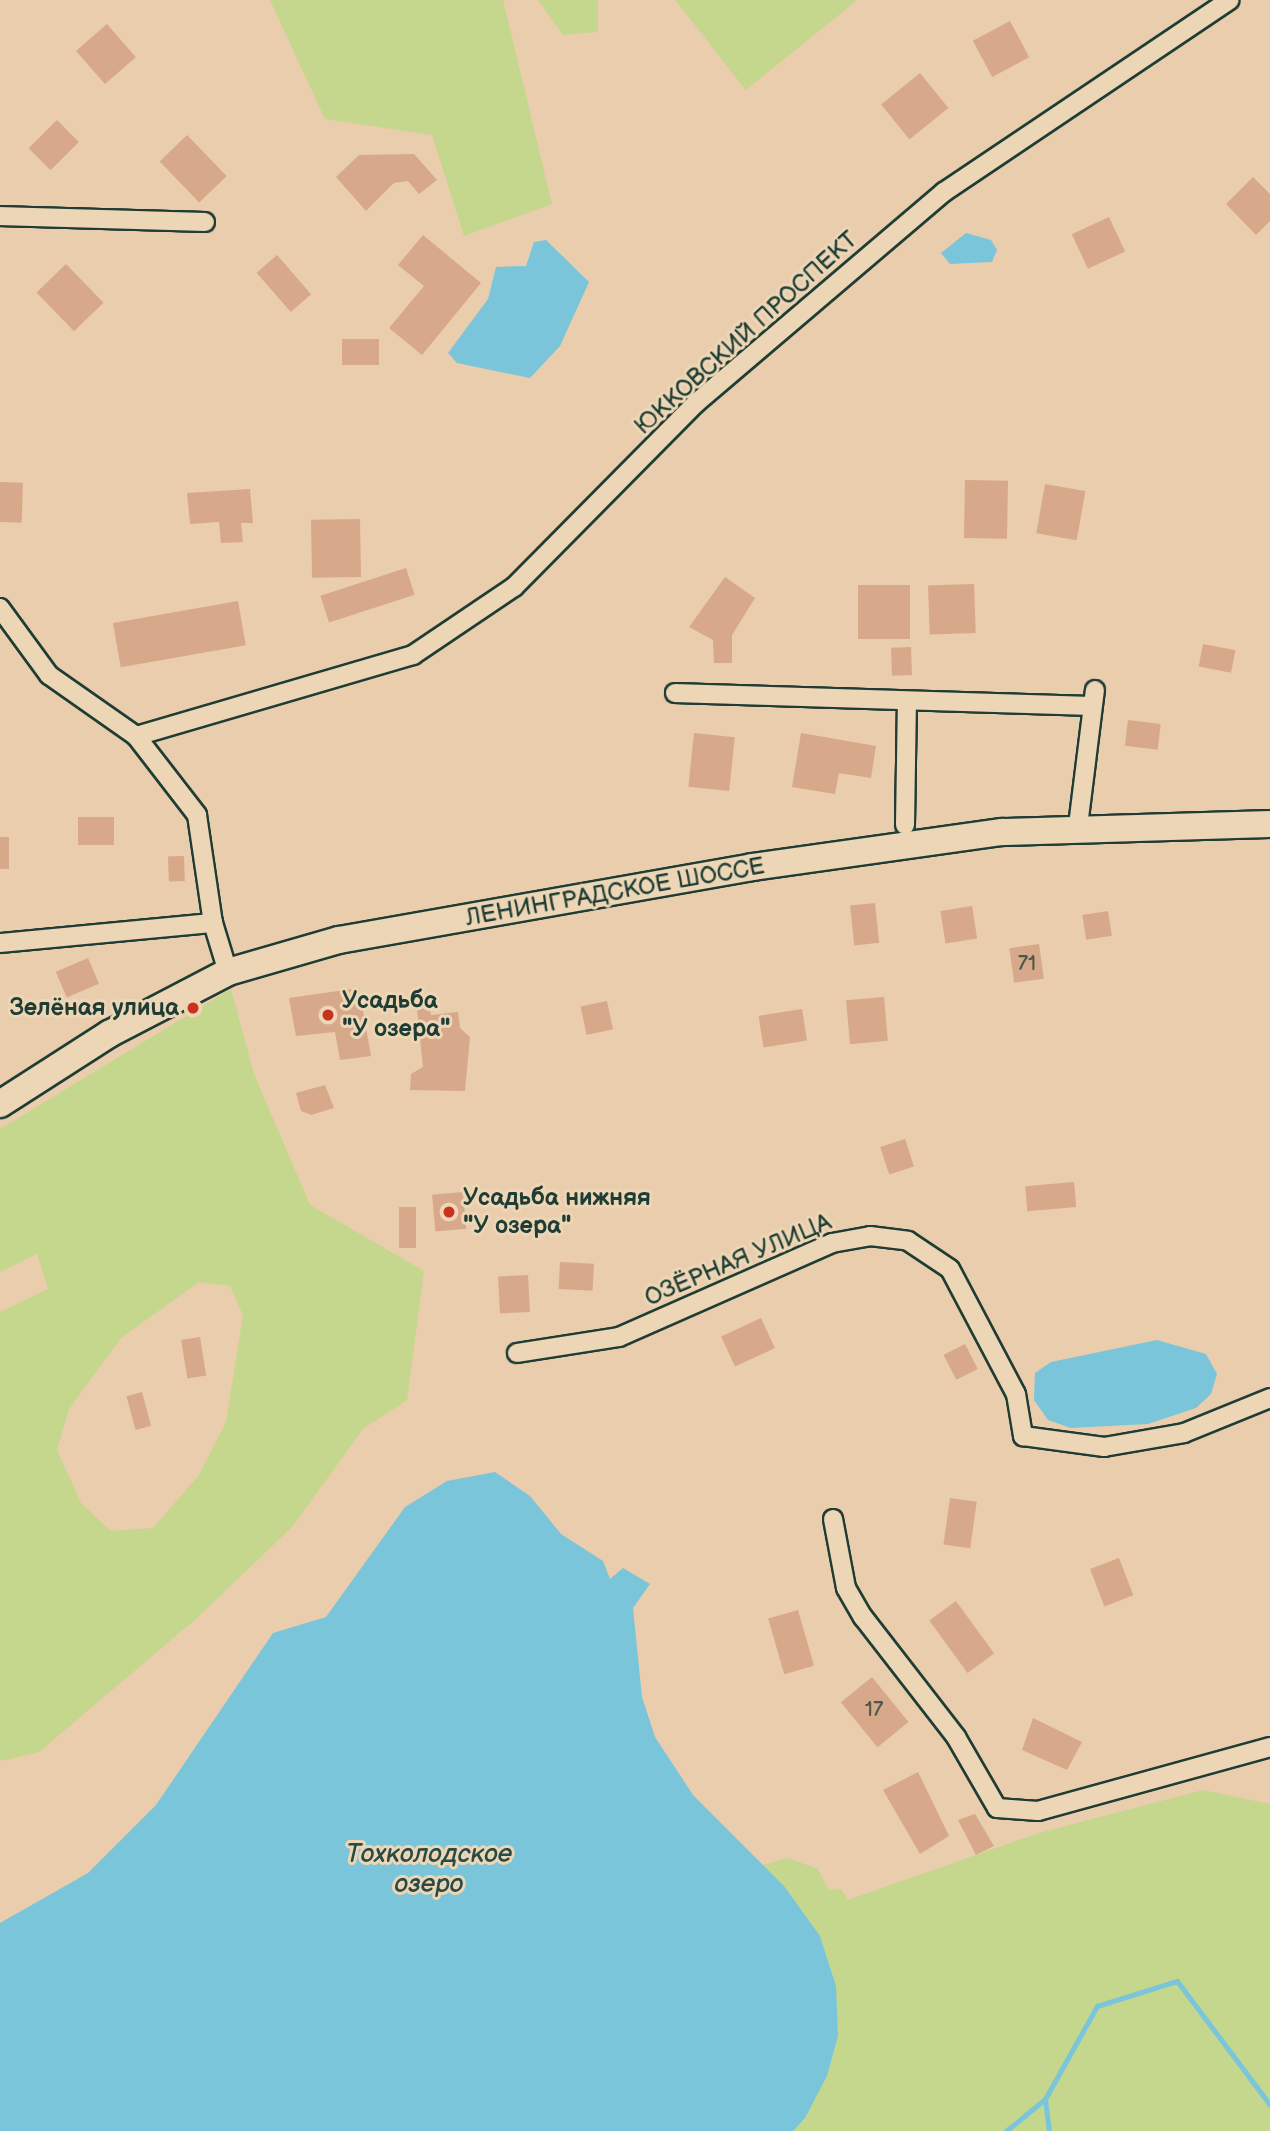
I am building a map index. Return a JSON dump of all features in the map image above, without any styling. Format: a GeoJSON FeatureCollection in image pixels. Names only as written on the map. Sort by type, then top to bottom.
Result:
{"type":"FeatureCollection","features":[{"type":"Feature","properties":{"kind":"main road","name":"ЛЕНИНГРАДСКОЕ ШОССЕ"},"geometry":{"type":"LineString","coordinates":[[0,1104],[109,1034],[228,972],[339,940],[657,883],[1078,826],[1270,824]]}},
{"type":"Feature","properties":{"kind":"street","name":"ЮККОВСКИЙ ПРОСПЕКТ"},"geometry":{"type":"LineString","coordinates":[[136,736],[413,655],[514,587],[696,404],[944,192],[1230,0]]}},
{"type":"Feature","properties":{"kind":"street"},"geometry":{"type":"LineString","coordinates":[[0,216],[205,222]]}},
{"type":"Feature","properties":{"kind":"street"},"geometry":{"type":"LineString","coordinates":[[0,608],[49,675],[136,736],[197,815],[213,923],[228,972]]}},
{"type":"Feature","properties":{"kind":"street"},"geometry":{"type":"LineString","coordinates":[[675,693],[907,701],[1093,698],[1078,826]]}},
{"type":"Feature","properties":{"kind":"street"},"geometry":{"type":"LineString","coordinates":[[905,825],[907,701]]}},
{"type":"Feature","properties":{"kind":"street"},"geometry":{"type":"LineString","coordinates":[[0,943],[213,923]]}},
{"type":"Feature","properties":{"kind":"street","name":"ОЗЁРНАЯ УЛИЦА"},"geometry":{"type":"LineString","coordinates":[[517,1353],[619,1337],[832,1243],[870,1236],[908,1241],[950,1269],[1016,1394],[1023,1436],[1104,1447],[1184,1433],[1270,1398]]}},
{"type":"Feature","properties":{"kind":"street"},"geometry":{"type":"LineString","coordinates":[[833,1519],[852,1597],[956,1737],[997,1808],[1038,1811],[1270,1746]]}},
{"type":"Feature","properties":{"kind":"green space"},"geometry":{"type":"Polygon","coordinates":[[[270,0],[503,0],[552,204],[464,236],[432,135],[325,119],[270,0]]]}},
{"type":"Feature","properties":{"kind":"green space"},"geometry":{"type":"Polygon","coordinates":[[[538,0],[598,0],[598,32],[563,35],[538,0]]]}},
{"type":"Feature","properties":{"kind":"green space"},"geometry":{"type":"Polygon","coordinates":[[[675,0],[857,0],[746,90],[675,0]]]}},
{"type":"Feature","properties":{"kind":"green space"},"geometry":{"type":"Polygon","coordinates":[[[231,989],[254,1074],[310,1205],[424,1271],[407,1400],[363,1429],[292,1527],[197,1618],[39,1752],[0,1761],[0,1312],[48,1289],[37,1254],[0,1272],[0,1129],[231,989]],[[199,1282],[121,1338],[69,1409],[57,1450],[81,1503],[111,1531],[153,1528],[199,1475],[226,1422],[243,1315],[230,1286],[199,1282]]]}},
{"type":"Feature","properties":{"kind":"green space"},"geometry":{"type":"Polygon","coordinates":[[[1203,1790],[1270,1804],[1270,2131],[793,2131],[827,2076],[838,2035],[833,1977],[820,1936],[763,1865],[788,1858],[818,1869],[829,1890],[841,1889],[848,1900],[1039,1833],[1203,1790]]]}},
{"type":"Feature","properties":{"kind":"water"},"geometry":{"type":"Polygon","coordinates":[[[966,233],[991,240],[997,250],[992,262],[950,264],[941,253],[966,233]]]}},
{"type":"Feature","properties":{"kind":"water"},"geometry":{"type":"Polygon","coordinates":[[[546,240],[589,282],[560,346],[530,378],[457,363],[448,353],[488,299],[496,267],[526,266],[534,242],[546,240]]]}},
{"type":"Feature","properties":{"kind":"water"},"geometry":{"type":"Polygon","coordinates":[[[1157,1340],[1206,1354],[1217,1374],[1211,1394],[1196,1408],[1148,1424],[1071,1428],[1048,1420],[1034,1400],[1035,1373],[1051,1362],[1157,1340]]]}},
{"type":"Feature","properties":{"kind":"water","name":"Тохколодское озеро"},"geometry":{"type":"Polygon","coordinates":[[[495,1472],[530,1496],[561,1534],[603,1561],[610,1579],[623,1568],[650,1584],[633,1608],[642,1697],[655,1737],[693,1795],[784,1886],[820,1936],[836,1986],[838,2036],[827,2076],[805,2118],[793,2131],[0,2131],[0,1923],[88,1873],[156,1805],[273,1633],[326,1617],[405,1507],[447,1481],[495,1472]]]}},
{"type":"Feature","properties":{"kind":"building"},"geometry":{"type":"Polygon","coordinates":[[[1010,21],[1029,57],[992,77],[973,41],[1010,21]]]}},
{"type":"Feature","properties":{"kind":"building"},"geometry":{"type":"Polygon","coordinates":[[[107,24],[136,57],[105,84],[76,51],[107,24]]]}},
{"type":"Feature","properties":{"kind":"building"},"geometry":{"type":"Polygon","coordinates":[[[920,73],[948,108],[909,139],[881,104],[920,73]]]}},
{"type":"Feature","properties":{"kind":"building"},"geometry":{"type":"Polygon","coordinates":[[[57,120],[79,142],[51,170],[29,148],[57,120]]]}},
{"type":"Feature","properties":{"kind":"building"},"geometry":{"type":"Polygon","coordinates":[[[187,135],[227,176],[199,202],[160,161],[187,135]]]}},
{"type":"Feature","properties":{"kind":"building"},"geometry":{"type":"Polygon","coordinates":[[[414,154],[437,180],[419,194],[408,181],[394,183],[366,211],[336,177],[359,155],[414,154]]]}},
{"type":"Feature","properties":{"kind":"building"},"geometry":{"type":"Polygon","coordinates":[[[1253,177],[1270,194],[1270,221],[1256,235],[1226,204],[1253,177]]]}},
{"type":"Feature","properties":{"kind":"building"},"geometry":{"type":"Polygon","coordinates":[[[1109,217],[1125,251],[1088,269],[1072,234],[1109,217]]]}},
{"type":"Feature","properties":{"kind":"building"},"geometry":{"type":"Polygon","coordinates":[[[423,235],[481,283],[422,355],[389,328],[424,286],[398,265],[423,235]]]}},
{"type":"Feature","properties":{"kind":"building"},"geometry":{"type":"Polygon","coordinates":[[[277,255],[311,294],[291,312],[257,273],[277,255]]]}},
{"type":"Feature","properties":{"kind":"building"},"geometry":{"type":"Polygon","coordinates":[[[66,264],[104,303],[74,331],[37,292],[66,264]]]}},
{"type":"Feature","properties":{"kind":"building"},"geometry":{"type":"Polygon","coordinates":[[[342,339],[379,339],[379,365],[342,365],[342,339]]]}},
{"type":"Feature","properties":{"kind":"building"},"geometry":{"type":"Polygon","coordinates":[[[965,480],[1008,481],[1007,539],[964,538],[965,480]]]}},
{"type":"Feature","properties":{"kind":"building"},"geometry":{"type":"Polygon","coordinates":[[[0,482],[23,483],[22,523],[0,522],[0,482]]]}},
{"type":"Feature","properties":{"kind":"building"},"geometry":{"type":"Polygon","coordinates":[[[1045,484],[1085,491],[1077,540],[1036,533],[1045,484]]]}},
{"type":"Feature","properties":{"kind":"building"},"geometry":{"type":"Polygon","coordinates":[[[250,489],[253,523],[241,523],[243,542],[221,543],[219,522],[190,524],[187,493],[250,489]]]}},
{"type":"Feature","properties":{"kind":"building"},"geometry":{"type":"Polygon","coordinates":[[[360,519],[361,577],[312,578],[311,520],[360,519]]]}},
{"type":"Feature","properties":{"kind":"building"},"geometry":{"type":"Polygon","coordinates":[[[406,568],[415,595],[329,622],[320,596],[406,568]]]}},
{"type":"Feature","properties":{"kind":"building"},"geometry":{"type":"Polygon","coordinates":[[[725,577],[755,598],[732,635],[732,663],[714,663],[713,640],[689,627],[725,577]]]}},
{"type":"Feature","properties":{"kind":"building"},"geometry":{"type":"Polygon","coordinates":[[[974,584],[976,633],[930,635],[928,586],[974,584]]]}},
{"type":"Feature","properties":{"kind":"building"},"geometry":{"type":"Polygon","coordinates":[[[858,585],[910,585],[910,639],[858,639],[858,585]]]}},
{"type":"Feature","properties":{"kind":"building"},"geometry":{"type":"Polygon","coordinates":[[[238,601],[246,645],[121,667],[113,623],[238,601]]]}},
{"type":"Feature","properties":{"kind":"building"},"geometry":{"type":"Polygon","coordinates":[[[1203,644],[1235,650],[1231,673],[1199,667],[1203,644]]]}},
{"type":"Feature","properties":{"kind":"building"},"geometry":{"type":"Polygon","coordinates":[[[911,647],[912,675],[892,676],[891,648],[911,647]]]}},
{"type":"Feature","properties":{"kind":"building"},"geometry":{"type":"Polygon","coordinates":[[[1128,720],[1161,724],[1158,750],[1125,746],[1128,720]]]}},
{"type":"Feature","properties":{"kind":"building"},"geometry":{"type":"Polygon","coordinates":[[[694,733],[735,737],[729,791],[688,787],[694,733]]]}},
{"type":"Feature","properties":{"kind":"building"},"geometry":{"type":"Polygon","coordinates":[[[801,733],[876,746],[871,778],[839,773],[835,794],[792,787],[801,733]]]}},
{"type":"Feature","properties":{"kind":"building"},"geometry":{"type":"Polygon","coordinates":[[[78,817],[114,817],[114,845],[78,845],[78,817]]]}},
{"type":"Feature","properties":{"kind":"building"},"geometry":{"type":"Polygon","coordinates":[[[0,837],[9,837],[9,869],[0,869],[0,837]]]}},
{"type":"Feature","properties":{"kind":"building"},"geometry":{"type":"Polygon","coordinates":[[[184,856],[185,881],[169,882],[168,857],[184,856]]]}},
{"type":"Feature","properties":{"kind":"building"},"geometry":{"type":"Polygon","coordinates":[[[875,903],[879,943],[854,945],[850,906],[875,903]]]}},
{"type":"Feature","properties":{"kind":"building"},"geometry":{"type":"Polygon","coordinates":[[[972,906],[977,939],[946,944],[940,911],[972,906]]]}},
{"type":"Feature","properties":{"kind":"building"},"geometry":{"type":"Polygon","coordinates":[[[1108,911],[1112,936],[1086,940],[1082,915],[1108,911]]]}},
{"type":"Feature","properties":{"kind":"building"},"geometry":{"type":"Polygon","coordinates":[[[1039,944],[1044,979],[1014,983],[1009,948],[1039,944]]]}},
{"type":"Feature","properties":{"kind":"building"},"geometry":{"type":"Polygon","coordinates":[[[88,958],[99,984],[67,997],[56,972],[88,958]]]}},
{"type":"Feature","properties":{"kind":"building","name":"Усадьба \"У озера\""},"geometry":{"type":"Polygon","coordinates":[[[359,988],[371,1056],[340,1060],[335,1032],[296,1036],[289,998],[359,988]]]}},
{"type":"Feature","properties":{"kind":"building"},"geometry":{"type":"Polygon","coordinates":[[[884,997],[888,1041],[850,1044],[846,1000],[884,997]]]}},
{"type":"Feature","properties":{"kind":"building"},"geometry":{"type":"Polygon","coordinates":[[[607,1001],[613,1029],[587,1035],[581,1007],[607,1001]]]}},
{"type":"Feature","properties":{"kind":"building","name":"Усадьба \"У озера\""},"geometry":{"type":"Polygon","coordinates":[[[430,1008],[431,1015],[458,1012],[460,1028],[470,1037],[465,1091],[410,1090],[411,1074],[423,1067],[417,1009],[430,1008]]]}},
{"type":"Feature","properties":{"kind":"building"},"geometry":{"type":"Polygon","coordinates":[[[802,1009],[807,1041],[764,1047],[759,1016],[802,1009]]]}},
{"type":"Feature","properties":{"kind":"building"},"geometry":{"type":"Polygon","coordinates":[[[325,1085],[334,1108],[311,1115],[301,1111],[296,1093],[325,1085]]]}},
{"type":"Feature","properties":{"kind":"building"},"geometry":{"type":"Polygon","coordinates":[[[905,1139],[914,1167],[889,1175],[880,1147],[905,1139]]]}},
{"type":"Feature","properties":{"kind":"building"},"geometry":{"type":"Polygon","coordinates":[[[1074,1182],[1076,1207],[1027,1211],[1025,1186],[1074,1182]]]}},
{"type":"Feature","properties":{"kind":"building","name":"Усадьба нижняя \"У озера\""},"geometry":{"type":"Polygon","coordinates":[[[463,1192],[466,1229],[435,1232],[432,1195],[463,1192]]]}},
{"type":"Feature","properties":{"kind":"building"},"geometry":{"type":"Polygon","coordinates":[[[399,1207],[416,1207],[416,1248],[399,1248],[399,1207]]]}},
{"type":"Feature","properties":{"kind":"building"},"geometry":{"type":"Polygon","coordinates":[[[560,1262],[594,1264],[593,1291],[559,1289],[560,1262]]]}},
{"type":"Feature","properties":{"kind":"building"},"geometry":{"type":"Polygon","coordinates":[[[528,1275],[530,1312],[500,1314],[498,1277],[528,1275]]]}},
{"type":"Feature","properties":{"kind":"building"},"geometry":{"type":"Polygon","coordinates":[[[761,1318],[775,1348],[735,1367],[721,1337],[761,1318]]]}},
{"type":"Feature","properties":{"kind":"building"},"geometry":{"type":"Polygon","coordinates":[[[200,1337],[206,1376],[187,1378],[181,1340],[200,1337]]]}},
{"type":"Feature","properties":{"kind":"building"},"geometry":{"type":"Polygon","coordinates":[[[965,1344],[978,1369],[956,1380],[944,1355],[965,1344]]]}},
{"type":"Feature","properties":{"kind":"building"},"geometry":{"type":"Polygon","coordinates":[[[142,1392],[151,1426],[136,1430],[127,1396],[142,1392]]]}},
{"type":"Feature","properties":{"kind":"building"},"geometry":{"type":"Polygon","coordinates":[[[950,1498],[977,1502],[970,1548],[943,1545],[950,1498]]]}},
{"type":"Feature","properties":{"kind":"building"},"geometry":{"type":"Polygon","coordinates":[[[1119,1558],[1133,1595],[1104,1606],[1090,1569],[1119,1558]]]}},
{"type":"Feature","properties":{"kind":"building"},"geometry":{"type":"Polygon","coordinates":[[[956,1601],[994,1654],[968,1673],[929,1620],[956,1601]]]}},
{"type":"Feature","properties":{"kind":"building"},"geometry":{"type":"Polygon","coordinates":[[[798,1610],[814,1666],[784,1674],[768,1619],[798,1610]]]}},
{"type":"Feature","properties":{"kind":"building"},"geometry":{"type":"Polygon","coordinates":[[[872,1677],[909,1722],[877,1747],[841,1702],[872,1677]]]}},
{"type":"Feature","properties":{"kind":"building"},"geometry":{"type":"Polygon","coordinates":[[[1033,1718],[1082,1742],[1067,1770],[1022,1750],[1033,1718]]]}},
{"type":"Feature","properties":{"kind":"building"},"geometry":{"type":"Polygon","coordinates":[[[918,1772],[949,1836],[920,1854],[883,1790],[918,1772]]]}},
{"type":"Feature","properties":{"kind":"building"},"geometry":{"type":"Polygon","coordinates":[[[975,1814],[994,1846],[976,1855],[958,1820],[975,1814]]]}},
{"type":"Feature","properties":{"kind":"waterway"},"geometry":{"type":"LineString","coordinates":[[1006,2131],[1045,2099],[1097,2006],[1177,1981],[1270,2105]]}},
{"type":"Feature","properties":{"kind":"waterway"},"geometry":{"type":"LineString","coordinates":[[1045,2099],[1049,2131]]}},
{"type":"Feature","properties":{"kind":"place","name":"Зелёная улица"},"geometry":{"type":"Point","coordinates":[193,1008]}},
{"type":"Feature","properties":{"kind":"place","name":"Усадьба \"У озера\""},"geometry":{"type":"Point","coordinates":[328,1015]}},
{"type":"Feature","properties":{"kind":"place","name":"Усадьба нижняя \"У озера\""},"geometry":{"type":"Point","coordinates":[449,1212]}}]}
